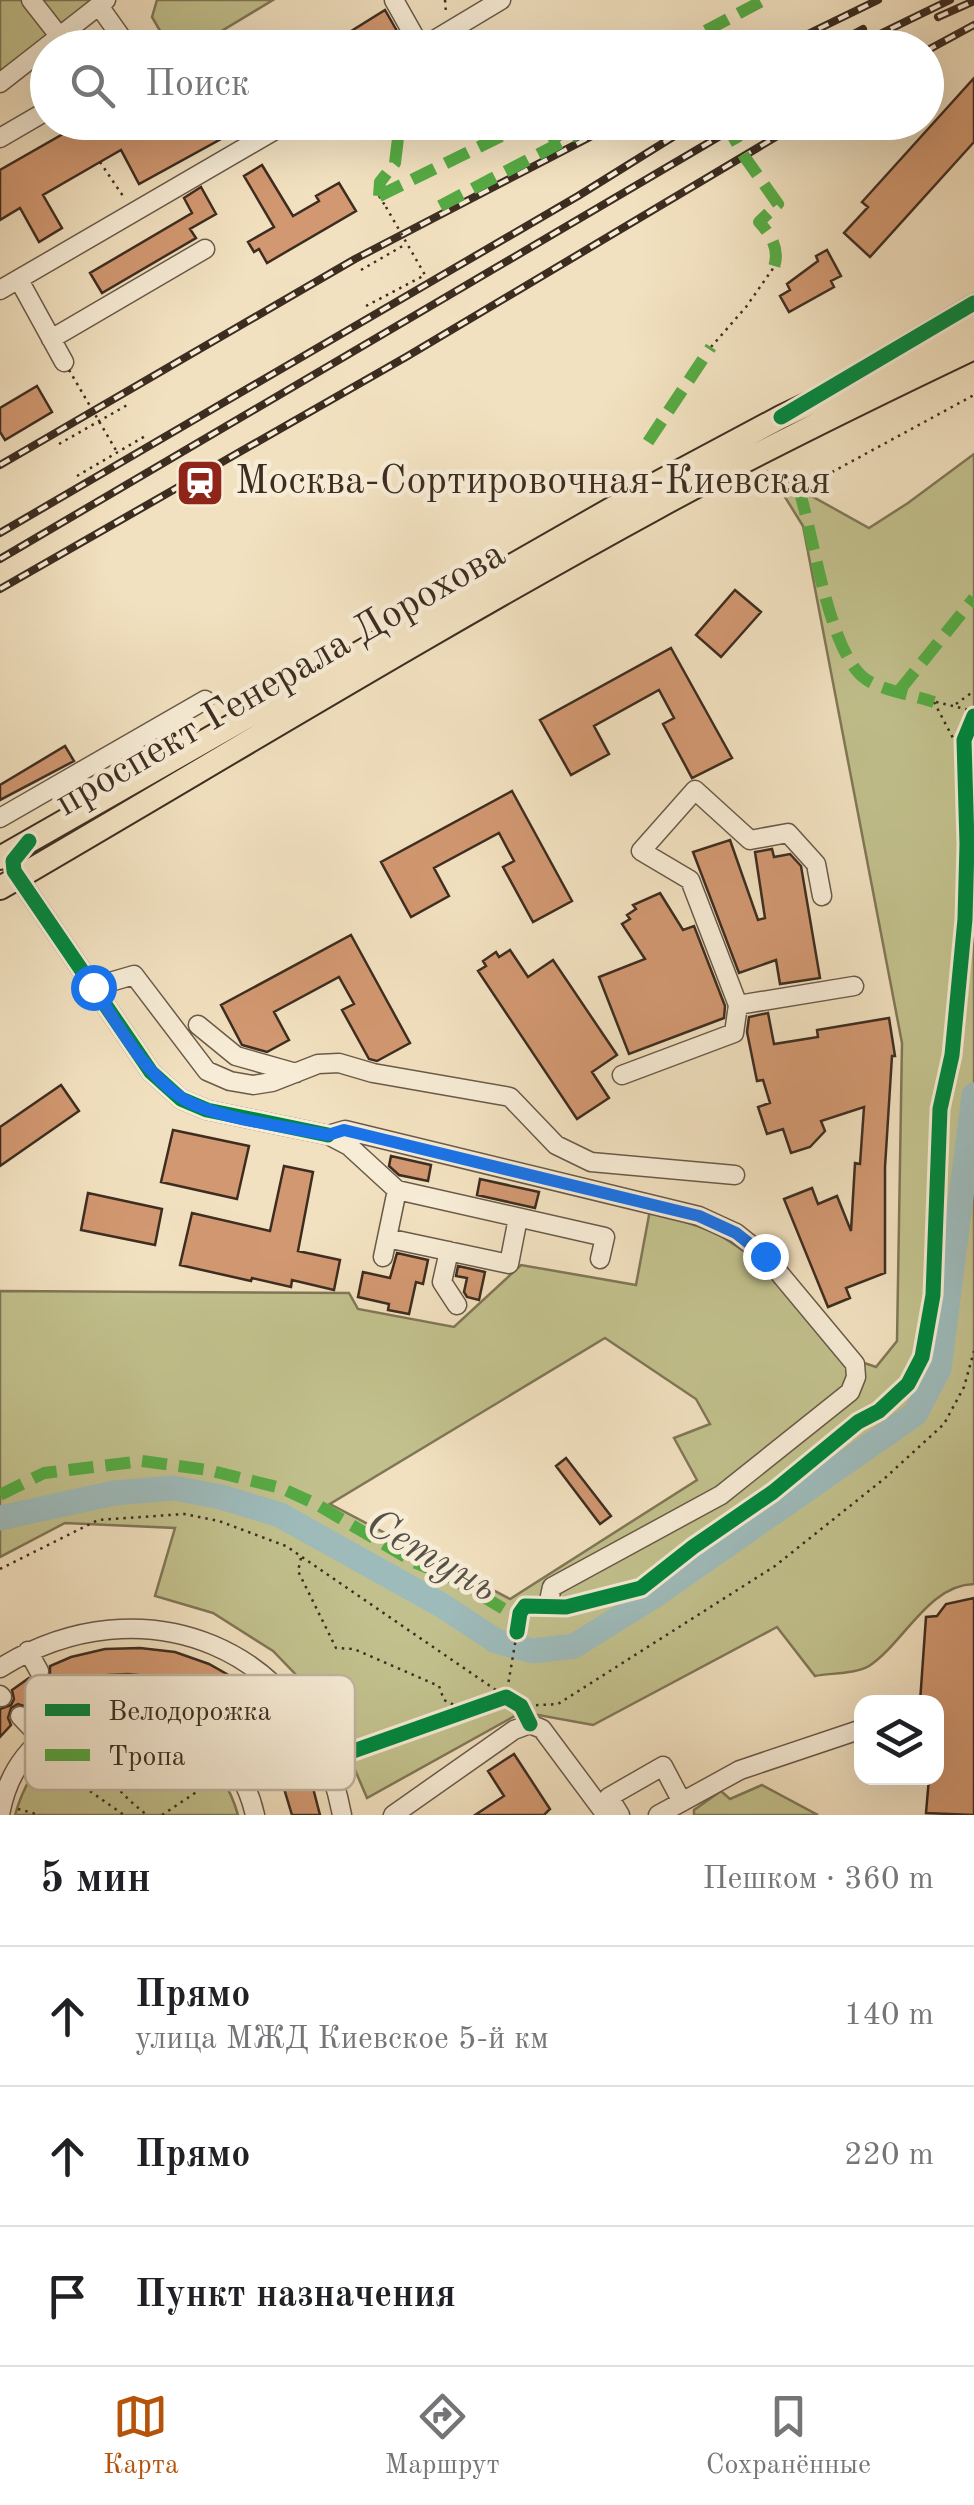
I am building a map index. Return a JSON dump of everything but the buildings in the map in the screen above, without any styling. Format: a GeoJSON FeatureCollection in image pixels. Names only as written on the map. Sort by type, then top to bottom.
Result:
{"type":"FeatureCollection","features":[{"type":"Feature","properties":{"kind":"main road","name":"проспект Генерала Дорохова"},"geometry":{"type":"LineString","coordinates":[[0,858],[648,488],[781,417],[974,325]]}},
{"type":"Feature","properties":{"kind":"main road","name":"проспект Генерала Дорохова"},"geometry":{"type":"LineString","coordinates":[[9,883],[146,800],[655,508],[974,348]]}},
{"type":"Feature","properties":{"kind":"street"},"geometry":{"type":"LineString","coordinates":[[31,0],[54,30]]}},
{"type":"Feature","properties":{"kind":"street"},"geometry":{"type":"LineString","coordinates":[[394,0],[411,30]]}},
{"type":"Feature","properties":{"kind":"street"},"geometry":{"type":"LineString","coordinates":[[451,30],[501,0]]}},
{"type":"Feature","properties":{"kind":"street"},"geometry":{"type":"LineString","coordinates":[[70,30],[102,3],[118,30]]}},
{"type":"Feature","properties":{"kind":"street"},"geometry":{"type":"LineString","coordinates":[[0,83],[30,60]]}},
{"type":"Feature","properties":{"kind":"street"},"geometry":{"type":"LineString","coordinates":[[0,138],[30,120]]}},
{"type":"Feature","properties":{"kind":"street"},"geometry":{"type":"LineString","coordinates":[[0,290],[259,140]]}},
{"type":"Feature","properties":{"kind":"street"},"geometry":{"type":"LineString","coordinates":[[52,339],[205,249]]}},
{"type":"Feature","properties":{"kind":"street"},"geometry":{"type":"LineString","coordinates":[[18,280],[67,366]]}},
{"type":"Feature","properties":{"kind":"street"},"geometry":{"type":"LineString","coordinates":[[781,417],[974,304]]}},
{"type":"Feature","properties":{"kind":"street"},"geometry":{"type":"LineString","coordinates":[[870,398],[974,358]]}},
{"type":"Feature","properties":{"kind":"street"},"geometry":{"type":"LineString","coordinates":[[0,818],[205,700]]}},
{"type":"Feature","properties":{"kind":"street"},"geometry":{"type":"LineString","coordinates":[[622,1075],[734,1033],[738,1006],[690,880],[641,851],[695,790],[750,840],[788,833],[816,864],[822,896]]}},
{"type":"Feature","properties":{"kind":"street"},"geometry":{"type":"LineString","coordinates":[[29,841],[13,861],[9,883],[93,987],[151,1072],[181,1098],[207,1110],[328,1135],[349,1146],[397,1190],[605,1237],[600,1259]]}},
{"type":"Feature","properties":{"kind":"street"},"geometry":{"type":"LineString","coordinates":[[93,987],[134,975],[208,1071],[230,1080],[272,1082],[318,1064],[338,1063],[510,1096],[572,1156],[613,1165],[735,1175]]}},
{"type":"Feature","properties":{"kind":"street"},"geometry":{"type":"LineString","coordinates":[[738,1006],[854,986]]}},
{"type":"Feature","properties":{"kind":"street"},"geometry":{"type":"LineString","coordinates":[[198,1025],[236,1056],[296,1073]]}},
{"type":"Feature","properties":{"kind":"street"},"geometry":{"type":"LineString","coordinates":[[328,1135],[344,1130],[699,1216],[736,1233],[765,1256],[856,1364],[850,1392],[721,1495],[552,1588],[550,1596]]}},
{"type":"Feature","properties":{"kind":"street"},"geometry":{"type":"LineString","coordinates":[[397,1190],[385,1247],[449,1251],[509,1264],[518,1218]]}},
{"type":"Feature","properties":{"kind":"street"},"geometry":{"type":"LineString","coordinates":[[449,1251],[442,1282],[457,1304]]}},
{"type":"Feature","properties":{"kind":"street"},"geometry":{"type":"LineString","coordinates":[[0,1668],[28,1651],[72,1634],[119,1627],[166,1631],[212,1644],[262,1675]]}},
{"type":"Feature","properties":{"kind":"street"},"geometry":{"type":"LineString","coordinates":[[28,1651],[39,1672]]}},
{"type":"Feature","properties":{"kind":"street"},"geometry":{"type":"LineString","coordinates":[[20,1716],[25,1724]]}},
{"type":"Feature","properties":{"kind":"street"},"geometry":{"type":"LineString","coordinates":[[393,1815],[514,1730],[530,1724],[542,1730],[606,1815]]}},
{"type":"Feature","properties":{"kind":"street"},"geometry":{"type":"LineString","coordinates":[[658,1815],[740,1770],[854,1732]]}},
{"type":"Feature","properties":{"kind":"street"},"geometry":{"type":"LineString","coordinates":[[1,1810],[14,1777],[25,1762]]}},
{"type":"Feature","properties":{"kind":"street"},"geometry":{"type":"LineString","coordinates":[[620,1815],[609,1797],[663,1766],[682,1802]]}},
{"type":"Feature","properties":{"kind":"street"},"geometry":{"type":"LineString","coordinates":[[248,1790],[255,1815]]}},
{"type":"Feature","properties":{"kind":"street"},"geometry":{"type":"LineString","coordinates":[[336,1790],[342,1815]]}},
{"type":"Feature","properties":{"kind":"path"},"geometry":{"type":"LineString","coordinates":[[100,162],[134,212]]}},
{"type":"Feature","properties":{"kind":"path"},"geometry":{"type":"LineString","coordinates":[[366,306],[424,275],[379,196]]}},
{"type":"Feature","properties":{"kind":"path"},"geometry":{"type":"LineString","coordinates":[[360,270],[406,244]]}},
{"type":"Feature","properties":{"kind":"path"},"geometry":{"type":"LineString","coordinates":[[711,347],[774,268]]}},
{"type":"Feature","properties":{"kind":"path"},"geometry":{"type":"LineString","coordinates":[[67,366],[117,452]]}},
{"type":"Feature","properties":{"kind":"path"},"geometry":{"type":"LineString","coordinates":[[800,490],[974,395]]}},
{"type":"Feature","properties":{"kind":"path"},"geometry":{"type":"LineString","coordinates":[[59,444],[129,404]]}},
{"type":"Feature","properties":{"kind":"path"},"geometry":{"type":"LineString","coordinates":[[76,476],[148,435]]}},
{"type":"Feature","properties":{"kind":"path"},"geometry":{"type":"LineString","coordinates":[[954,706],[974,691]]}},
{"type":"Feature","properties":{"kind":"path"},"geometry":{"type":"LineString","coordinates":[[965,761],[934,702],[974,711]]}},
{"type":"Feature","properties":{"kind":"path"},"geometry":{"type":"LineString","coordinates":[[0,1569],[98,1520],[184,1514],[219,1521],[286,1546],[521,1706],[558,1704],[775,1566],[885,1478],[944,1424],[964,1387],[974,1351]]}},
{"type":"Feature","properties":{"kind":"path"},"geometry":{"type":"LineString","coordinates":[[302,1556],[298,1571],[336,1648],[354,1649],[430,1681],[440,1686],[444,1700],[466,1711]]}},
{"type":"Feature","properties":{"kind":"path"},"geometry":{"type":"LineString","coordinates":[[506,1697],[517,1632]]}},
{"type":"Feature","properties":{"kind":"path"},"geometry":{"type":"LineString","coordinates":[[355,1750],[506,1697]]}},
{"type":"Feature","properties":{"kind":"path"},"geometry":{"type":"LineString","coordinates":[[93,1790],[124,1815]]}},
{"type":"Feature","properties":{"kind":"path"},"geometry":{"type":"LineString","coordinates":[[120,1790],[147,1815]]}},
{"type":"Feature","properties":{"kind":"path"},"geometry":{"type":"LineString","coordinates":[[162,1815],[199,1790]]}},
{"type":"Feature","properties":{"kind":"path"},"geometry":{"type":"LineString","coordinates":[[1,1810],[40,1815]]}},
{"type":"Feature","properties":{"kind":"shaded area"},"geometry":{"type":"Polygon","coordinates":[[[0,0],[106,0],[55,30],[30,30],[30,48],[0,71],[0,0]]]}},
{"type":"Feature","properties":{"kind":"shaded area"},"geometry":{"type":"Polygon","coordinates":[[[157,0],[273,0],[223,30],[160,30],[152,17],[157,0]]]}},
{"type":"Feature","properties":{"kind":"shaded area"},"geometry":{"type":"Polygon","coordinates":[[[974,454],[974,1584],[958,1587],[930,1604],[882,1656],[864,1669],[815,1676],[777,1627],[593,1725],[522,1712],[367,1798],[355,1770],[355,1675],[296,1675],[273,1651],[213,1613],[155,1596],[175,1528],[65,1523],[0,1557],[0,1291],[349,1293],[358,1309],[454,1327],[521,1265],[636,1285],[650,1210],[715,1232],[765,1265],[838,1354],[876,1367],[897,1341],[902,1043],[803,526],[770,473],[869,528],[974,454]],[[605,1338],[330,1504],[510,1599],[697,1480],[674,1438],[710,1424],[696,1399],[605,1338]]]}},
{"type":"Feature","properties":{"kind":"shaded area"},"geometry":{"type":"Polygon","coordinates":[[[762,1785],[818,1815],[694,1815],[694,1810],[721,1791],[730,1799],[762,1785]]]}},
{"type":"Feature","properties":{"kind":"shaded area"},"geometry":{"type":"Polygon","coordinates":[[[25,1789],[228,1790],[238,1815],[15,1815],[25,1789]]]}},
{"type":"Feature","properties":{"kind":"waterway","name":"Сетунь"},"geometry":{"type":"LineString","coordinates":[[0,1518],[114,1493],[174,1488],[221,1497],[280,1515],[443,1606],[496,1641],[533,1651],[574,1646],[651,1598],[915,1414],[939,1369],[974,1095]]}},
{"type":"Feature","properties":{"kind":"railway"},"geometry":{"type":"LineString","coordinates":[[816,30],[878,0]]}},
{"type":"Feature","properties":{"kind":"railway"},"geometry":{"type":"LineString","coordinates":[[888,30],[950,0]]}},
{"type":"Feature","properties":{"kind":"railway"},"geometry":{"type":"LineString","coordinates":[[938,17],[974,1]]}},
{"type":"Feature","properties":{"kind":"railway"},"geometry":{"type":"LineString","coordinates":[[944,41],[974,25]]}},
{"type":"Feature","properties":{"kind":"railway"},"geometry":{"type":"LineString","coordinates":[[0,465],[355,259],[584,140]]}},
{"type":"Feature","properties":{"kind":"railway"},"geometry":{"type":"LineString","coordinates":[[0,533],[668,140]]}},
{"type":"Feature","properties":{"kind":"railway"},"geometry":{"type":"LineString","coordinates":[[0,559],[713,140]]}},
{"type":"Feature","properties":{"kind":"railway"},"geometry":{"type":"LineString","coordinates":[[0,589],[406,357],[771,140]]}},
{"type":"Feature","properties":{"kind":"marked path"},"geometry":{"type":"LineString","coordinates":[[707,30],[764,0]]}},
{"type":"Feature","properties":{"kind":"marked path"},"geometry":{"type":"LineString","coordinates":[[379,196],[380,182],[395,163],[398,140]]}},
{"type":"Feature","properties":{"kind":"marked path"},"geometry":{"type":"LineString","coordinates":[[379,196],[493,140]]}},
{"type":"Feature","properties":{"kind":"marked path"},"geometry":{"type":"LineString","coordinates":[[555,140],[557,144]]}},
{"type":"Feature","properties":{"kind":"marked path"},"geometry":{"type":"LineString","coordinates":[[440,206],[566,140]]}},
{"type":"Feature","properties":{"kind":"marked path"},"geometry":{"type":"LineString","coordinates":[[735,140],[778,204],[759,222],[773,243],[774,267]]}},
{"type":"Feature","properties":{"kind":"marked path"},"geometry":{"type":"LineString","coordinates":[[648,442],[711,347]]}},
{"type":"Feature","properties":{"kind":"marked path"},"geometry":{"type":"LineString","coordinates":[[799,490],[824,593],[842,647],[854,667],[873,684],[934,702]]}},
{"type":"Feature","properties":{"kind":"marked path"},"geometry":{"type":"LineString","coordinates":[[899,691],[974,598]]}},
{"type":"Feature","properties":{"kind":"marked path"},"geometry":{"type":"LineString","coordinates":[[0,1495],[44,1473],[142,1461],[208,1470],[281,1488],[316,1504],[519,1618]]}},
{"type":"Feature","properties":{"kind":"cycle path"},"geometry":{"type":"LineString","coordinates":[[781,417],[974,303]]}},
{"type":"Feature","properties":{"kind":"cycle path"},"geometry":{"type":"LineString","coordinates":[[517,1632],[525,1606],[566,1607],[641,1588],[773,1492],[858,1422],[879,1411],[908,1384],[922,1357],[933,1295],[940,1109],[952,1055],[965,919],[964,740],[974,716]]}},
{"type":"Feature","properties":{"kind":"cycle path"},"geometry":{"type":"LineString","coordinates":[[29,841],[13,861],[14,871],[151,1072],[181,1099],[207,1110],[328,1135]]}},
{"type":"Feature","properties":{"kind":"cycle path"},"geometry":{"type":"LineString","coordinates":[[355,1750],[506,1697],[521,1706],[530,1724]]}},
{"type":"Feature","properties":{"kind":"place","name":"Москва-Сортировочная-Киевская"},"geometry":{"type":"Point","coordinates":[200,483]}},
{"type":"Feature","properties":{"kind":"route"},"geometry":{"type":"LineString","coordinates":[[93,987],[151,1072],[181,1098],[207,1110],[328,1135],[344,1130],[699,1216],[736,1233],[765,1256]]}}]}
